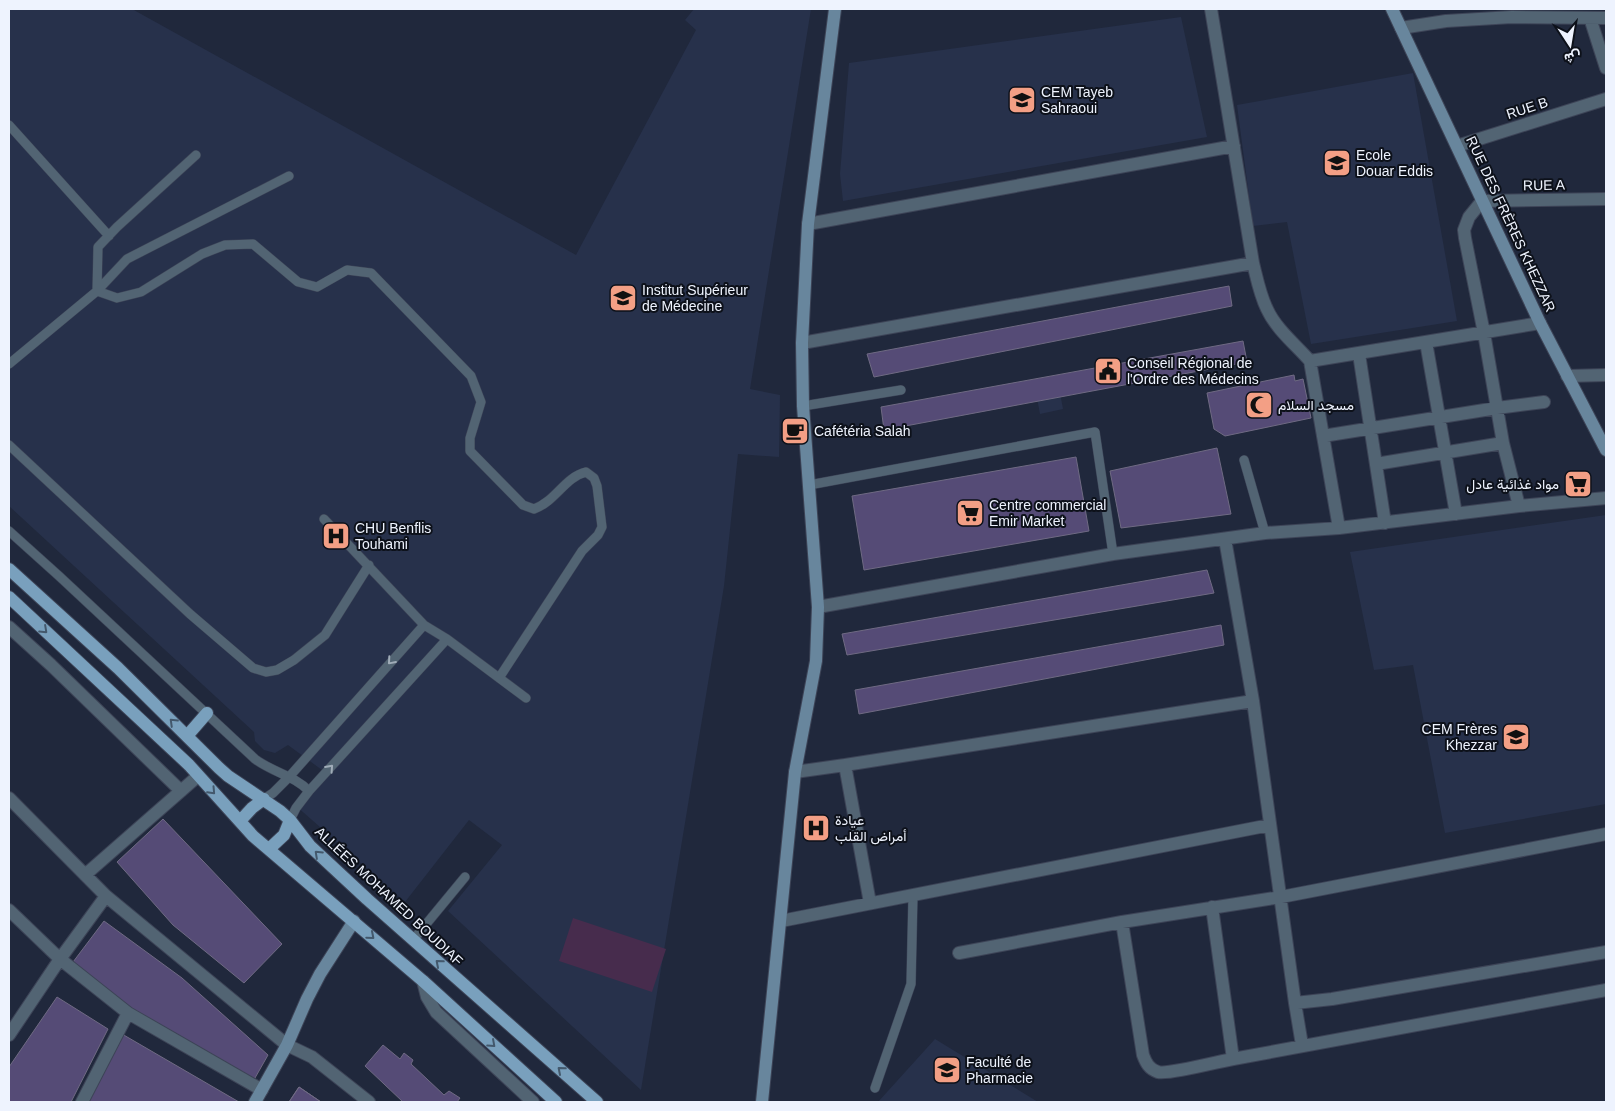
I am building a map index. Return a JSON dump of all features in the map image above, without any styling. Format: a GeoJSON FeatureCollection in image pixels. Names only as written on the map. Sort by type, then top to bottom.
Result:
{"type":"FeatureCollection","features":[{"type":"Feature","properties":{"kind":"main road","name":"ALLÉES MOHAMED BOUDIAF"},"geometry":{"type":"LineString","coordinates":[[9,569],[118,668],[228,776],[264,799],[290,820],[310,846],[413,940],[598,1102]]}},
{"type":"Feature","properties":{"kind":"main road"},"geometry":{"type":"LineString","coordinates":[[9,597],[198,776],[253,836],[424,981],[556,1102]]}},
{"type":"Feature","properties":{"kind":"main road"},"geometry":{"type":"LineString","coordinates":[[187,736],[207,713]]}},
{"type":"Feature","properties":{"kind":"main road"},"geometry":{"type":"LineString","coordinates":[[240,821],[264,799]]}},
{"type":"Feature","properties":{"kind":"main road"},"geometry":{"type":"LineString","coordinates":[[269,849],[284,835],[290,820]]}},
{"type":"Feature","properties":{"kind":"street"},"geometry":{"type":"LineString","coordinates":[[762,1102],[795,772],[816,660],[818,607],[803,406],[802,343],[808,224],[835,9]]}},
{"type":"Feature","properties":{"kind":"street"},"geometry":{"type":"LineString","coordinates":[[1211,9],[1260,290],[1267,310],[1276,324],[1310,361],[1339,528]]}},
{"type":"Feature","properties":{"kind":"street","name":"RUE DES FRÈRES KHEZZAR"},"geometry":{"type":"LineString","coordinates":[[1392,9],[1540,323],[1606,450]]}},
{"type":"Feature","properties":{"kind":"street"},"geometry":{"type":"LineString","coordinates":[[1401,28],[1446,15],[1512,13],[1606,18]]}},
{"type":"Feature","properties":{"kind":"street"},"geometry":{"type":"LineString","coordinates":[[1590,18],[1606,68]]}},
{"type":"Feature","properties":{"kind":"street","name":"RUE B"},"geometry":{"type":"LineString","coordinates":[[1457,146],[1606,99]]}},
{"type":"Feature","properties":{"kind":"street"},"geometry":{"type":"LineString","coordinates":[[808,224],[1234,146]]}},
{"type":"Feature","properties":{"kind":"street","name":"RUE A"},"geometry":{"type":"LineString","coordinates":[[1482,201],[1606,199]]}},
{"type":"Feature","properties":{"kind":"street"},"geometry":{"type":"LineString","coordinates":[[1482,201],[1468,217],[1464,230],[1503,443],[1519,506]]}},
{"type":"Feature","properties":{"kind":"street"},"geometry":{"type":"LineString","coordinates":[[802,343],[1254,263]]}},
{"type":"Feature","properties":{"kind":"street"},"geometry":{"type":"LineString","coordinates":[[1310,361],[1540,323]]}},
{"type":"Feature","properties":{"kind":"street"},"geometry":{"type":"LineString","coordinates":[[1426,342],[1456,514]]}},
{"type":"Feature","properties":{"kind":"street"},"geometry":{"type":"LineString","coordinates":[[1360,354],[1385,522]]}},
{"type":"Feature","properties":{"kind":"street"},"geometry":{"type":"LineString","coordinates":[[1567,376],[1606,375]]}},
{"type":"Feature","properties":{"kind":"street"},"geometry":{"type":"LineString","coordinates":[[1324,436],[1544,402]]}},
{"type":"Feature","properties":{"kind":"street"},"geometry":{"type":"LineString","coordinates":[[1376,464],[1503,443]]}},
{"type":"Feature","properties":{"kind":"street"},"geometry":{"type":"LineString","coordinates":[[818,607],[1113,554],[1265,534],[1339,528],[1519,506],[1606,498]]}},
{"type":"Feature","properties":{"kind":"street"},"geometry":{"type":"LineString","coordinates":[[1225,539],[1253,701],[1294,1004],[1302,1045]]}},
{"type":"Feature","properties":{"kind":"street"},"geometry":{"type":"LineString","coordinates":[[9,627],[52,665],[182,791]]}},
{"type":"Feature","properties":{"kind":"street"},"geometry":{"type":"LineString","coordinates":[[795,772],[845,766],[1253,701]]}},
{"type":"Feature","properties":{"kind":"street"},"geometry":{"type":"LineString","coordinates":[[845,766],[870,903]]}},
{"type":"Feature","properties":{"kind":"street"},"geometry":{"type":"LineString","coordinates":[[85,875],[198,776]]}},
{"type":"Feature","properties":{"kind":"street"},"geometry":{"type":"LineString","coordinates":[[9,798],[106,896],[287,1045],[312,1057],[369,1102]]}},
{"type":"Feature","properties":{"kind":"street"},"geometry":{"type":"LineString","coordinates":[[781,921],[1270,826]]}},
{"type":"Feature","properties":{"kind":"street"},"geometry":{"type":"LineString","coordinates":[[959,953],[1122,922],[1281,897],[1606,834]]}},
{"type":"Feature","properties":{"kind":"street"},"geometry":{"type":"LineString","coordinates":[[9,1034],[106,896]]}},
{"type":"Feature","properties":{"kind":"street"},"geometry":{"type":"LineString","coordinates":[[1212,907],[1233,1058]]}},
{"type":"Feature","properties":{"kind":"street"},"geometry":{"type":"LineString","coordinates":[[9,910],[60,959],[128,1012],[262,1090]]}},
{"type":"Feature","properties":{"kind":"street"},"geometry":{"type":"LineString","coordinates":[[255,1102],[287,1045],[311,991],[354,921]]}},
{"type":"Feature","properties":{"kind":"street"},"geometry":{"type":"LineString","coordinates":[[1122,922],[1138,1026],[1146,1062],[1156,1071],[1162,1073],[1302,1045],[1606,990]]}},
{"type":"Feature","properties":{"kind":"street"},"geometry":{"type":"LineString","coordinates":[[1294,1004],[1332,1000],[1606,952]]}},
{"type":"Feature","properties":{"kind":"street"},"geometry":{"type":"LineString","coordinates":[[424,981],[427,998],[436,1012],[533,1102]]}},
{"type":"Feature","properties":{"kind":"street"},"geometry":{"type":"LineString","coordinates":[[82,1102],[128,1012]]}},
{"type":"Feature","properties":{"kind":"lane"},"geometry":{"type":"LineString","coordinates":[[9,125],[109,236]]}},
{"type":"Feature","properties":{"kind":"lane"},"geometry":{"type":"LineString","coordinates":[[97,291],[98,248],[196,155]]}},
{"type":"Feature","properties":{"kind":"lane"},"geometry":{"type":"LineString","coordinates":[[9,364],[97,291],[127,259],[289,176]]}},
{"type":"Feature","properties":{"kind":"lane"},"geometry":{"type":"LineString","coordinates":[[97,291],[117,298],[141,292],[202,254],[225,245],[253,244],[298,282],[317,287],[347,270],[371,273],[471,376],[480,402],[470,438],[470,451],[523,504],[534,509],[544,505],[578,474],[586,472],[594,478],[597,486],[602,527],[598,536],[582,551],[499,678]]}},
{"type":"Feature","properties":{"kind":"lane"},"geometry":{"type":"LineString","coordinates":[[803,406],[901,390]]}},
{"type":"Feature","properties":{"kind":"lane"},"geometry":{"type":"LineString","coordinates":[[809,485],[1095,432],[1113,554]]}},
{"type":"Feature","properties":{"kind":"lane"},"geometry":{"type":"LineString","coordinates":[[9,445],[190,614],[253,668],[266,672],[277,670],[294,660],[325,635],[369,565]]}},
{"type":"Feature","properties":{"kind":"lane"},"geometry":{"type":"LineString","coordinates":[[1244,460],[1265,534]]}},
{"type":"Feature","properties":{"kind":"lane"},"geometry":{"type":"LineString","coordinates":[[324,519],[424,624],[526,698]]}},
{"type":"Feature","properties":{"kind":"lane"},"geometry":{"type":"LineString","coordinates":[[9,531],[255,759],[267,768],[302,784],[310,791]]}},
{"type":"Feature","properties":{"kind":"lane"},"geometry":{"type":"LineString","coordinates":[[264,799],[274,793],[289,778],[424,624]]}},
{"type":"Feature","properties":{"kind":"lane"},"geometry":{"type":"LineString","coordinates":[[290,820],[296,808],[310,791],[447,639]]}},
{"type":"Feature","properties":{"kind":"lane"},"geometry":{"type":"LineString","coordinates":[[413,940],[465,877]]}},
{"type":"Feature","properties":{"kind":"lane"},"geometry":{"type":"LineString","coordinates":[[875,1088],[911,984],[913,895]]}},
{"type":"Feature","properties":{"kind":"shaded area","name":"CHU Benflis Touhami"},"geometry":{"type":"Polygon","coordinates":[[[9,9],[132,9],[576,255],[696,30],[685,20],[694,9],[811,9],[750,389],[780,395],[779,457],[738,454],[724,586],[641,1090],[448,911],[502,845],[469,820],[405,902],[295,805],[322,770],[288,745],[275,753],[264,750],[255,741],[254,732],[9,506],[9,9]]]}},
{"type":"Feature","properties":{"kind":"shaded area","name":"CEM Tayeb Sahraoui"},"geometry":{"type":"Polygon","coordinates":[[[1181,17],[1207,137],[843,201],[840,174],[849,63],[1181,17]]]}},
{"type":"Feature","properties":{"kind":"shaded area","name":"Ecole Douar Eddis"},"geometry":{"type":"Polygon","coordinates":[[[1413,73],[1457,321],[1311,344],[1287,222],[1253,226],[1237,105],[1413,73]]]}},
{"type":"Feature","properties":{"kind":"shaded area"},"geometry":{"type":"Polygon","coordinates":[[[1060,393],[1063,409],[1040,414],[1037,398],[1060,393]]]}},
{"type":"Feature","properties":{"kind":"shaded area","name":"CEM Frères Khezzar"},"geometry":{"type":"Polygon","coordinates":[[[1606,515],[1606,804],[1445,833],[1413,665],[1374,670],[1350,552],[1606,515]]]}},
{"type":"Feature","properties":{"kind":"shaded area"},"geometry":{"type":"Polygon","coordinates":[[[573,918],[666,949],[652,992],[559,961],[573,918]]]}},
{"type":"Feature","properties":{"kind":"shaded area","name":"Faculté de Pharmacie"},"geometry":{"type":"Polygon","coordinates":[[[935,1039],[1038,1102],[878,1102],[935,1039]]]}},
{"type":"Feature","properties":{"kind":"building"},"geometry":{"type":"Polygon","coordinates":[[[1229,286],[1232,306],[874,377],[867,354],[1229,286]]]}},
{"type":"Feature","properties":{"kind":"building"},"geometry":{"type":"Polygon","coordinates":[[[1243,341],[1247,362],[884,430],[881,407],[1243,341]]]}},
{"type":"Feature","properties":{"kind":"building","name":"مسجد السلام"},"geometry":{"type":"Polygon","coordinates":[[[1294,375],[1295,381],[1303,379],[1311,418],[1225,436],[1214,429],[1207,393],[1294,375]]]}},
{"type":"Feature","properties":{"kind":"building"},"geometry":{"type":"Polygon","coordinates":[[[1217,448],[1231,514],[1121,528],[1110,471],[1217,448]]]}},
{"type":"Feature","properties":{"kind":"building","name":"Centre commercial Emir Market"},"geometry":{"type":"Polygon","coordinates":[[[1076,457],[1089,531],[864,570],[852,496],[1076,457]]]}},
{"type":"Feature","properties":{"kind":"building"},"geometry":{"type":"Polygon","coordinates":[[[1207,570],[1214,593],[847,655],[842,634],[1207,570]]]}},
{"type":"Feature","properties":{"kind":"building"},"geometry":{"type":"Polygon","coordinates":[[[1221,625],[1224,645],[859,714],[855,690],[1221,625]]]}},
{"type":"Feature","properties":{"kind":"building"},"geometry":{"type":"Polygon","coordinates":[[[163,819],[282,944],[244,983],[173,925],[117,862],[163,819]]]}},
{"type":"Feature","properties":{"kind":"building"},"geometry":{"type":"Polygon","coordinates":[[[104,921],[182,978],[268,1055],[251,1085],[128,1013],[70,966],[104,921]]]}},
{"type":"Feature","properties":{"kind":"building"},"geometry":{"type":"Polygon","coordinates":[[[57,997],[108,1029],[71,1102],[9,1102],[9,1067],[57,997]]]}},
{"type":"Feature","properties":{"kind":"building"},"geometry":{"type":"Polygon","coordinates":[[[122,1034],[239,1102],[88,1102],[122,1034]]]}},
{"type":"Feature","properties":{"kind":"building"},"geometry":{"type":"Polygon","coordinates":[[[383,1045],[400,1059],[404,1053],[413,1060],[411,1064],[444,1095],[449,1091],[460,1098],[457,1102],[403,1102],[365,1066],[383,1045]]]}},
{"type":"Feature","properties":{"kind":"building"},"geometry":{"type":"Polygon","coordinates":[[[299,1087],[321,1102],[289,1102],[299,1087]]]}},
{"type":"Feature","properties":{"kind":"building"},"geometry":{"type":"Polygon","coordinates":[[[299,1087],[321,1102],[289,1102],[299,1087]]]}},
{"type":"Feature","properties":{"kind":"place","name":"CEM Tayeb Sahraoui"},"geometry":{"type":"Point","coordinates":[1022,100]}},
{"type":"Feature","properties":{"kind":"place","name":"Ecole Douar Eddis"},"geometry":{"type":"Point","coordinates":[1337,163]}},
{"type":"Feature","properties":{"kind":"place","name":"Institut Supérieur de Médecine"},"geometry":{"type":"Point","coordinates":[623,298]}},
{"type":"Feature","properties":{"kind":"place","name":"Conseil Régional de l'Ordre des Médecins"},"geometry":{"type":"Point","coordinates":[1108,371]}},
{"type":"Feature","properties":{"kind":"place","name":"مسجد السلام"},"geometry":{"type":"Point","coordinates":[1259,405]}},
{"type":"Feature","properties":{"kind":"place","name":"Cafétéria Salah"},"geometry":{"type":"Point","coordinates":[795,431]}},
{"type":"Feature","properties":{"kind":"place","name":"مواد غذائية عادل"},"geometry":{"type":"Point","coordinates":[1578,484]}},
{"type":"Feature","properties":{"kind":"place","name":"Centre commercial Emir Market"},"geometry":{"type":"Point","coordinates":[970,513]}},
{"type":"Feature","properties":{"kind":"place","name":"CHU Benflis Touhami"},"geometry":{"type":"Point","coordinates":[336,536]}},
{"type":"Feature","properties":{"kind":"place","name":"CEM Frères Khezzar"},"geometry":{"type":"Point","coordinates":[1516,737]}},
{"type":"Feature","properties":{"kind":"place","name":"عيادة أمراض القلب"},"geometry":{"type":"Point","coordinates":[816,828]}},
{"type":"Feature","properties":{"kind":"place","name":"Faculté de Pharmacie"},"geometry":{"type":"Point","coordinates":[947,1070]}}]}
